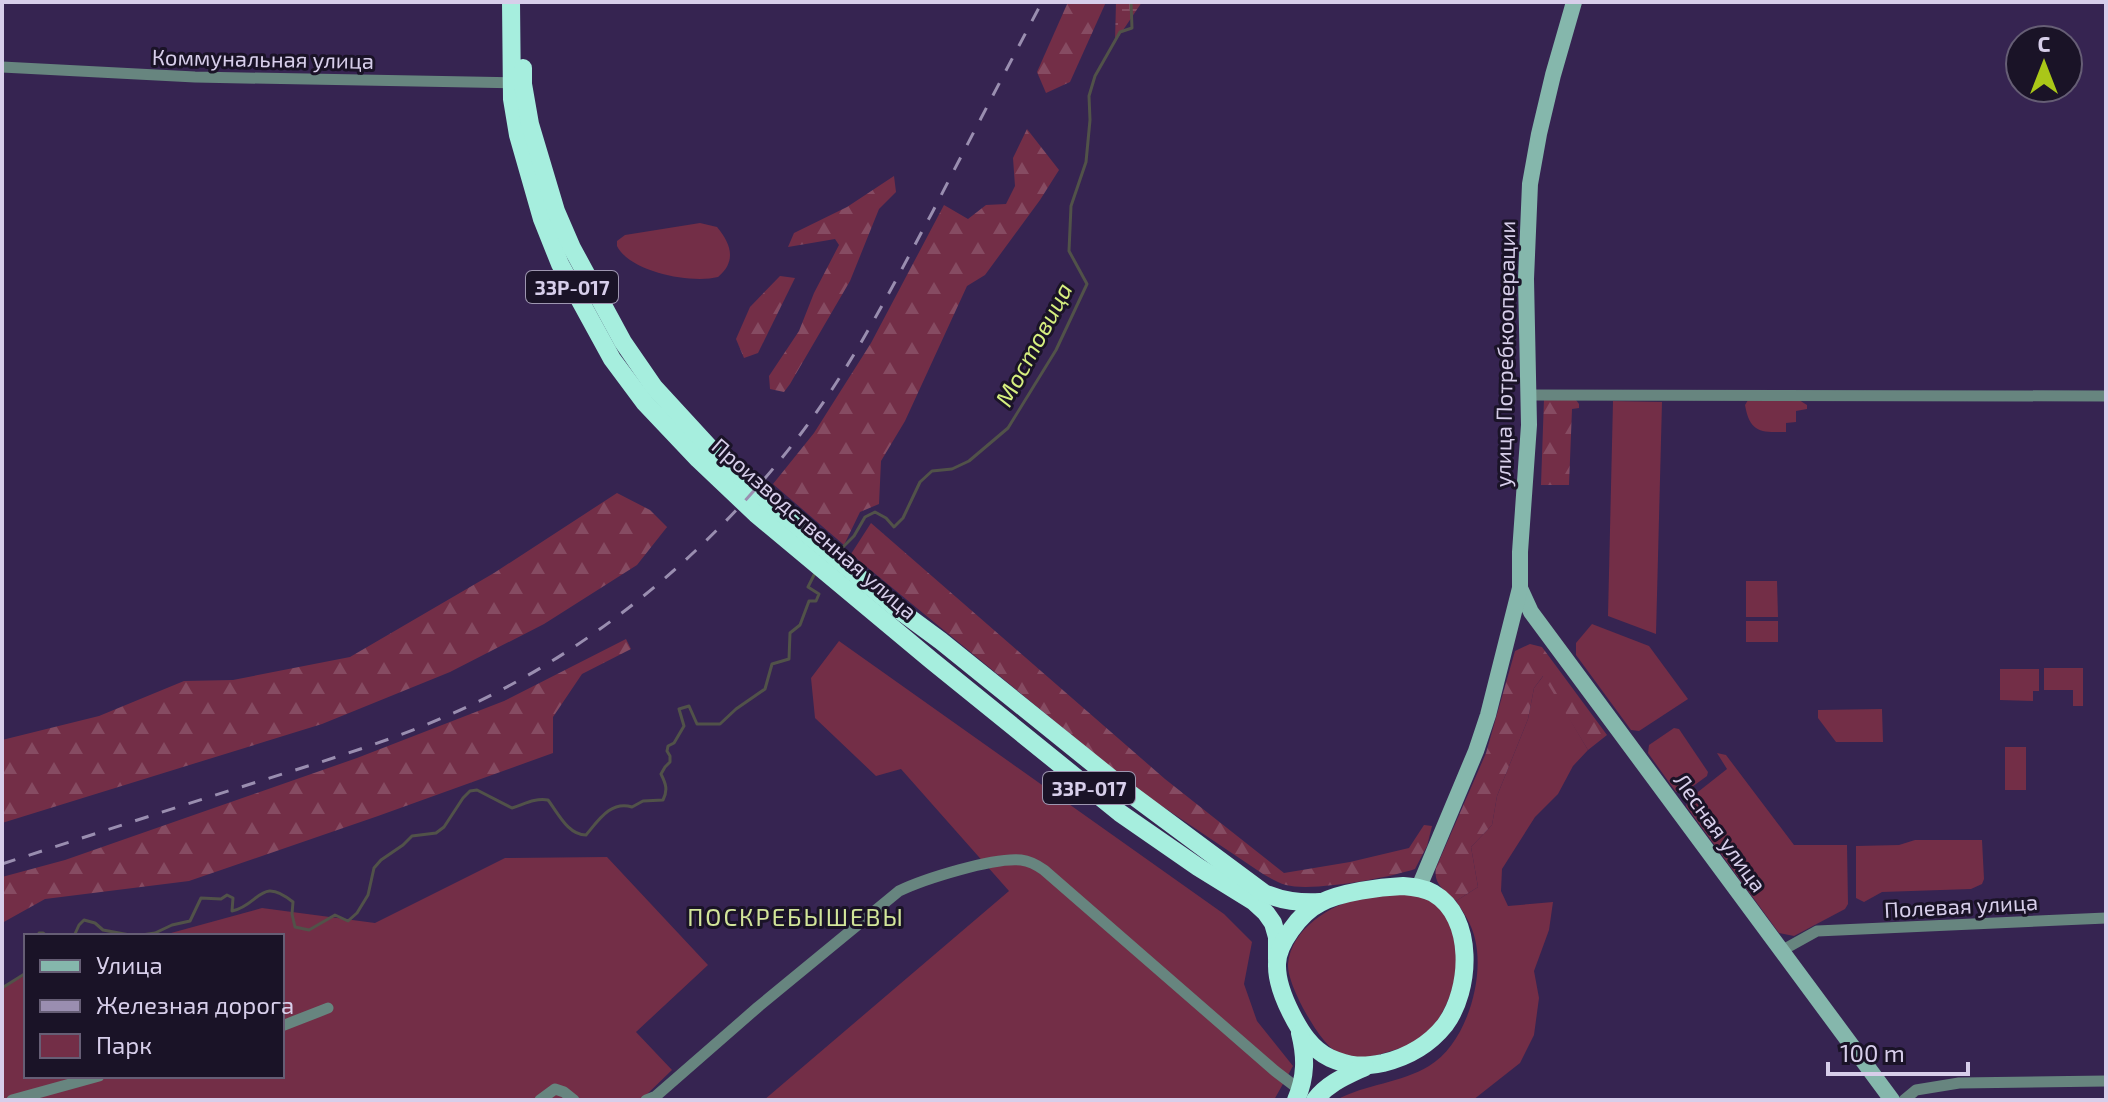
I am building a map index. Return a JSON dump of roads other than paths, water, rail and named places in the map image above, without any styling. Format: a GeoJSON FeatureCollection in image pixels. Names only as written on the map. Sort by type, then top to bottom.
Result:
{"type":"FeatureCollection","features":[{"type":"Feature","properties":{"kind":"highway","name":"Производственная улица"},"geometry":{"type":"LineString","coordinates":[[511,2],[518,135],[542,219],[560,264],[612,359],[644,402],[704,454],[766,500],[890,614],[1120,813],[1253,901],[1273,923],[1277,937],[1277,959]]}},
{"type":"Feature","properties":{"kind":"highway","name":"Производственная улица"},"geometry":{"type":"LineString","coordinates":[[517,84],[523,2]]}},
{"type":"Feature","properties":{"kind":"highway","name":"Производственная улица"},"geometry":{"type":"LineString","coordinates":[[890,614],[941,641],[1132,795],[1264,893],[1281,900],[1320,902]]}},
{"type":"Feature","properties":{"kind":"highway","name":"33Р-017"},"geometry":{"type":"LineString","coordinates":[[1320,902],[1387,887],[1419,887]]}},
{"type":"Feature","properties":{"kind":"highway"},"geometry":{"type":"LineString","coordinates":[[1304,1097],[1366,1067],[1414,1051],[1434,1038],[1447,1022],[1463,977],[1463,939],[1456,919],[1445,902],[1419,887]]}},
{"type":"Feature","properties":{"kind":"highway"},"geometry":{"type":"LineString","coordinates":[[1277,959],[1289,933],[1305,913],[1320,902]]}},
{"type":"Feature","properties":{"kind":"highway","name":"33Р-017"},"geometry":{"type":"LineString","coordinates":[[1277,959],[1279,981],[1286,1002],[1311,1044],[1325,1056],[1366,1067]]}},
{"type":"Feature","properties":{"kind":"highway","name":"33Р-017"},"geometry":{"type":"LineString","coordinates":[[1300,1030],[1305,1052],[1304,1097]]}},
{"type":"Feature","properties":{"kind":"main road","name":"улица Потребкооперации"},"geometry":{"type":"LineString","coordinates":[[1419,887],[1476,751],[1520,588],[1529,425],[1527,222],[1532,170],[1556,59],[1574,2]]}},
{"type":"Feature","properties":{"kind":"main road","name":"Лесная улица"},"geometry":{"type":"LineString","coordinates":[[1520,588],[1531,612],[1892,1100]]}},
{"type":"Feature","properties":{"kind":"main road"},"geometry":{"type":"LineString","coordinates":[[1509,637],[1525,628],[1540,631],[1550,638]]}},
{"type":"Feature","properties":{"kind":"street","name":"Коммунальная улица"},"geometry":{"type":"LineString","coordinates":[[2,67],[195,77],[517,84]]}},
{"type":"Feature","properties":{"kind":"street"},"geometry":{"type":"LineString","coordinates":[[1529,395],[2106,396]]}},
{"type":"Feature","properties":{"kind":"street"},"geometry":{"type":"LineString","coordinates":[[646,1100],[656,1096],[899,891],[917,882],[1009,860],[1030,862],[1044,870],[1304,1097]]}},
{"type":"Feature","properties":{"kind":"street","name":"Полевая улица"},"geometry":{"type":"LineString","coordinates":[[1781,951],[1817,931],[2106,918]]}},
{"type":"Feature","properties":{"kind":"street"},"geometry":{"type":"LineString","coordinates":[[284,1025],[328,1008]]}},
{"type":"Feature","properties":{"kind":"street"},"geometry":{"type":"LineString","coordinates":[[12,1100],[92,1078]]}},
{"type":"Feature","properties":{"kind":"street"},"geometry":{"type":"LineString","coordinates":[[1904,1100],[1916,1090],[1959,1083],[2106,1081]]}},
{"type":"Feature","properties":{"kind":"street"},"geometry":{"type":"LineString","coordinates":[[540,1100],[555,1089],[574,1100]]}},
{"type":"Feature","properties":{"kind":"waterway","name":"Мостовица"},"geometry":{"type":"LineString","coordinates":[[838,552],[854,536],[865,517],[875,512],[894,527],[903,518],[920,482],[932,471],[952,469],[969,461],[1008,428],[1056,350],[1087,284],[1069,251],[1071,206],[1086,162],[1089,96],[1095,76],[1120,32],[1132,28],[1131,2]]}},
{"type":"Feature","properties":{"kind":"waterway","name":"Мостовица"},"geometry":{"type":"LineString","coordinates":[[148,934],[190,921],[201,898],[221,899],[227,895],[233,898],[232,911],[267,891],[282,894],[293,902],[295,927],[309,930],[335,915],[348,921],[368,895],[374,868],[381,860],[412,836],[436,833],[444,827],[470,791],[477,790],[512,808],[548,800],[569,827],[586,835],[611,809],[632,807],[643,801],[663,800],[666,787],[661,774],[670,762],[668,746],[674,743],[684,726],[679,709],[689,706],[697,724],[720,724],[765,689],[772,664],[789,659],[790,633],[800,625],[809,601],[816,601],[819,594],[808,587],[815,573]]}},
{"type":"Feature","properties":{"kind":"waterway","name":"Мостовица"},"geometry":{"type":"LineString","coordinates":[[75,934],[84,920],[95,923],[103,930],[124,934]]}},
{"type":"Feature","properties":{"kind":"waterway","name":"Мостовица"},"geometry":{"type":"LineString","coordinates":[[39,934],[44,934]]}},
{"type":"Feature","properties":{"kind":"waterway","name":"Мостовица"},"geometry":{"type":"LineString","coordinates":[[2,988],[24,974]]}},
{"type":"Feature","properties":{"kind":"railway"},"geometry":{"type":"LineString","coordinates":[[2,864],[356,751],[449,715],[559,657],[660,582],[707,540],[751,494],[791,447],[827,397],[895,282],[1042,2]]}},
{"type":"Feature","properties":{"kind":"district","name":"ПОСКРЕБЫШЕВЫ"},"geometry":{"type":"Point","coordinates":[796,916]}}]}
